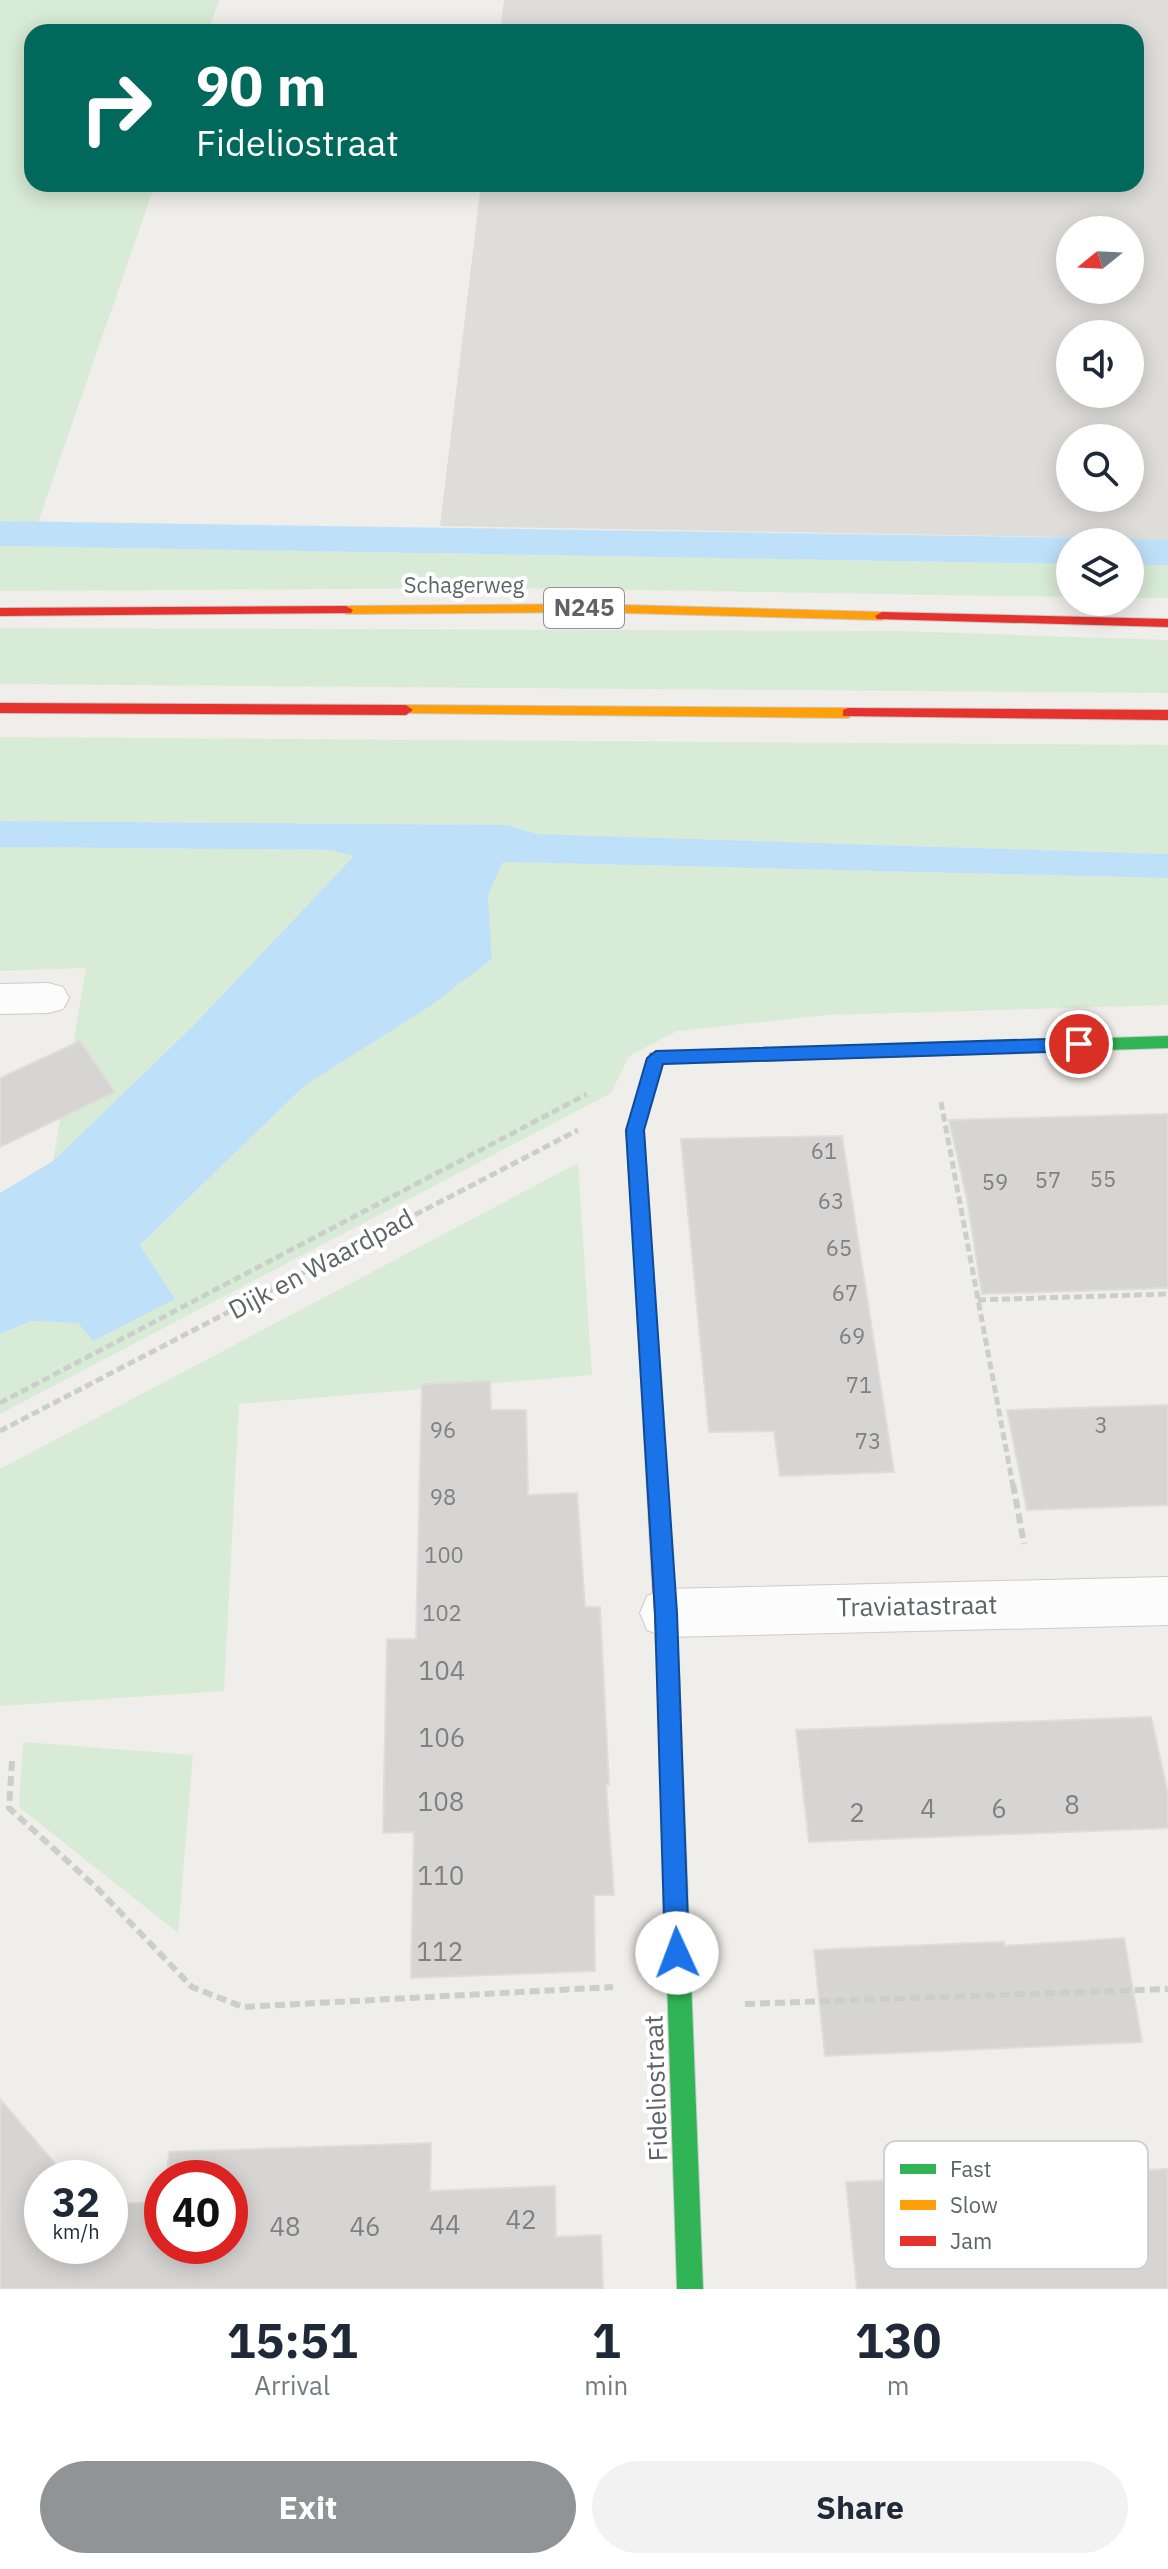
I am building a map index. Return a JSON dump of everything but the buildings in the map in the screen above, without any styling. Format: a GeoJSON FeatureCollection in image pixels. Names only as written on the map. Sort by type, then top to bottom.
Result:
{"type":"FeatureCollection","features":[{"type":"Feature","properties":{"kind":"main road","name":"Schagerweg"},"geometry":{"type":"LineString","coordinates":[[0,612],[587,608],[1168,623]]}},
{"type":"Feature","properties":{"kind":"main road"},"geometry":{"type":"LineString","coordinates":[[0,708],[1168,715]]}},
{"type":"Feature","properties":{"kind":"main road"},"geometry":{"type":"LineString","coordinates":[[656,1058],[1168,1042]]}},
{"type":"Feature","properties":{"kind":"main road","name":"Fideliostraat"},"geometry":{"type":"LineString","coordinates":[[656,1058],[642,1096],[635,1130],[666,1613],[690,2289]]}},
{"type":"Feature","properties":{"kind":"street"},"geometry":{"type":"LineString","coordinates":[[0,999],[48,998]]}},
{"type":"Feature","properties":{"kind":"street","name":"Traviatastraat"},"geometry":{"type":"LineString","coordinates":[[666,1613],[1168,1601]]}},
{"type":"Feature","properties":{"kind":"path"},"geometry":{"type":"LineString","coordinates":[[931,1049],[1035,1604]]}},
{"type":"Feature","properties":{"kind":"path"},"geometry":{"type":"LineString","coordinates":[[0,1403],[656,1058]]}},
{"type":"Feature","properties":{"kind":"path","name":"Dijk en Waardpad"},"geometry":{"type":"LineString","coordinates":[[0,1431],[642,1096]]}},
{"type":"Feature","properties":{"kind":"path"},"geometry":{"type":"LineString","coordinates":[[978,1300],[1168,1294]]}},
{"type":"Feature","properties":{"kind":"path"},"geometry":{"type":"LineString","coordinates":[[12,1761],[9,1808],[98,1889],[192,1987],[243,2007],[678,1983]]}},
{"type":"Feature","properties":{"kind":"path"},"geometry":{"type":"LineString","coordinates":[[678,2007],[1168,1989]]}},
{"type":"Feature","properties":{"kind":"shaded area"},"geometry":{"type":"Polygon","coordinates":[[[504,0],[1168,0],[1168,539],[1144,539],[1144,528],[1056,528],[1056,537],[440,526],[480,192],[1144,192],[1144,24],[501,24],[504,0]]]}},
{"type":"Feature","properties":{"kind":"green space"},"geometry":{"type":"Polygon","coordinates":[[[0,0],[219,0],[211,24],[24,24],[24,192],[152,192],[38,522],[0,521],[0,0]]]}},
{"type":"Feature","properties":{"kind":"green space"},"geometry":{"type":"Polygon","coordinates":[[[0,546],[1056,564],[1056,597],[525,588],[0,591],[0,546]]]}},
{"type":"Feature","properties":{"kind":"green space"},"geometry":{"type":"Polygon","coordinates":[[[1144,565],[1168,565],[1168,598],[1144,598],[1144,565]]]}},
{"type":"Feature","properties":{"kind":"green space"},"geometry":{"type":"Polygon","coordinates":[[[0,628],[899,631],[1168,640],[1168,693],[0,684],[0,628]]]}},
{"type":"Feature","properties":{"kind":"green space"},"geometry":{"type":"Polygon","coordinates":[[[0,737],[1168,745],[1168,854],[536,834],[508,825],[0,821],[0,737]]]}},
{"type":"Feature","properties":{"kind":"green space"},"geometry":{"type":"Polygon","coordinates":[[[0,847],[329,850],[355,856],[192,1027],[53,1161],[86,968],[0,971],[0,847]]]}},
{"type":"Feature","properties":{"kind":"green space"},"geometry":{"type":"Polygon","coordinates":[[[503,862],[1168,878],[1168,1005],[827,1015],[677,1031],[629,1056],[611,1093],[0,1414],[0,1334],[31,1321],[78,1323],[93,1340],[175,1299],[140,1245],[304,1086],[429,1007],[492,959],[488,895],[503,862]]]}},
{"type":"Feature","properties":{"kind":"green space"},"geometry":{"type":"Polygon","coordinates":[[[578,1163],[592,1375],[239,1404],[224,1691],[0,1706],[0,1469],[578,1163]]]}},
{"type":"Feature","properties":{"kind":"green space"},"geometry":{"type":"Polygon","coordinates":[[[23,1742],[193,1755],[178,1933],[19,1807],[23,1742]]]}},
{"type":"Feature","properties":{"kind":"water"},"geometry":{"type":"Polygon","coordinates":[[[0,521],[1056,537],[1056,564],[0,546],[0,521]]]}},
{"type":"Feature","properties":{"kind":"water"},"geometry":{"type":"Polygon","coordinates":[[[1144,539],[1168,539],[1168,565],[1144,565],[1144,539]]]}},
{"type":"Feature","properties":{"kind":"water"},"geometry":{"type":"Polygon","coordinates":[[[0,821],[508,825],[537,834],[1168,854],[1168,878],[503,862],[488,895],[492,959],[429,1007],[304,1086],[140,1245],[175,1299],[93,1341],[78,1323],[31,1321],[0,1334],[0,1193],[53,1161],[192,1027],[354,856],[329,850],[0,847],[0,821]]]}},
{"type":"Feature","properties":{"kind":"traffic: fast"},"geometry":{"type":"LineString","coordinates":[[642,1238],[635,1130],[656,1058],[1168,1042]]}},
{"type":"Feature","properties":{"kind":"traffic: fast"},"geometry":{"type":"LineString","coordinates":[[668,1669],[690,2289]]}},
{"type":"Feature","properties":{"kind":"traffic: slow"},"geometry":{"type":"LineString","coordinates":[[346,610],[587,608],[882,616]]}},
{"type":"Feature","properties":{"kind":"traffic: slow"},"geometry":{"type":"LineString","coordinates":[[406,710],[848,713]]}},
{"type":"Feature","properties":{"kind":"traffic: jam"},"geometry":{"type":"LineString","coordinates":[[0,612],[346,610]]}},
{"type":"Feature","properties":{"kind":"traffic: jam"},"geometry":{"type":"LineString","coordinates":[[882,616],[1168,623]]}},
{"type":"Feature","properties":{"kind":"traffic: jam"},"geometry":{"type":"LineString","coordinates":[[0,708],[406,710]]}},
{"type":"Feature","properties":{"kind":"traffic: jam"},"geometry":{"type":"LineString","coordinates":[[848,713],[1168,715]]}},
{"type":"Feature","properties":{"kind":"traffic: jam"},"geometry":{"type":"LineString","coordinates":[[642,1238],[668,1669]]}},
{"type":"Feature","properties":{"kind":"route"},"geometry":{"type":"LineString","coordinates":[[677,1953],[666,1613],[635,1130],[642,1096],[656,1058],[1079,1044]]}}]}
